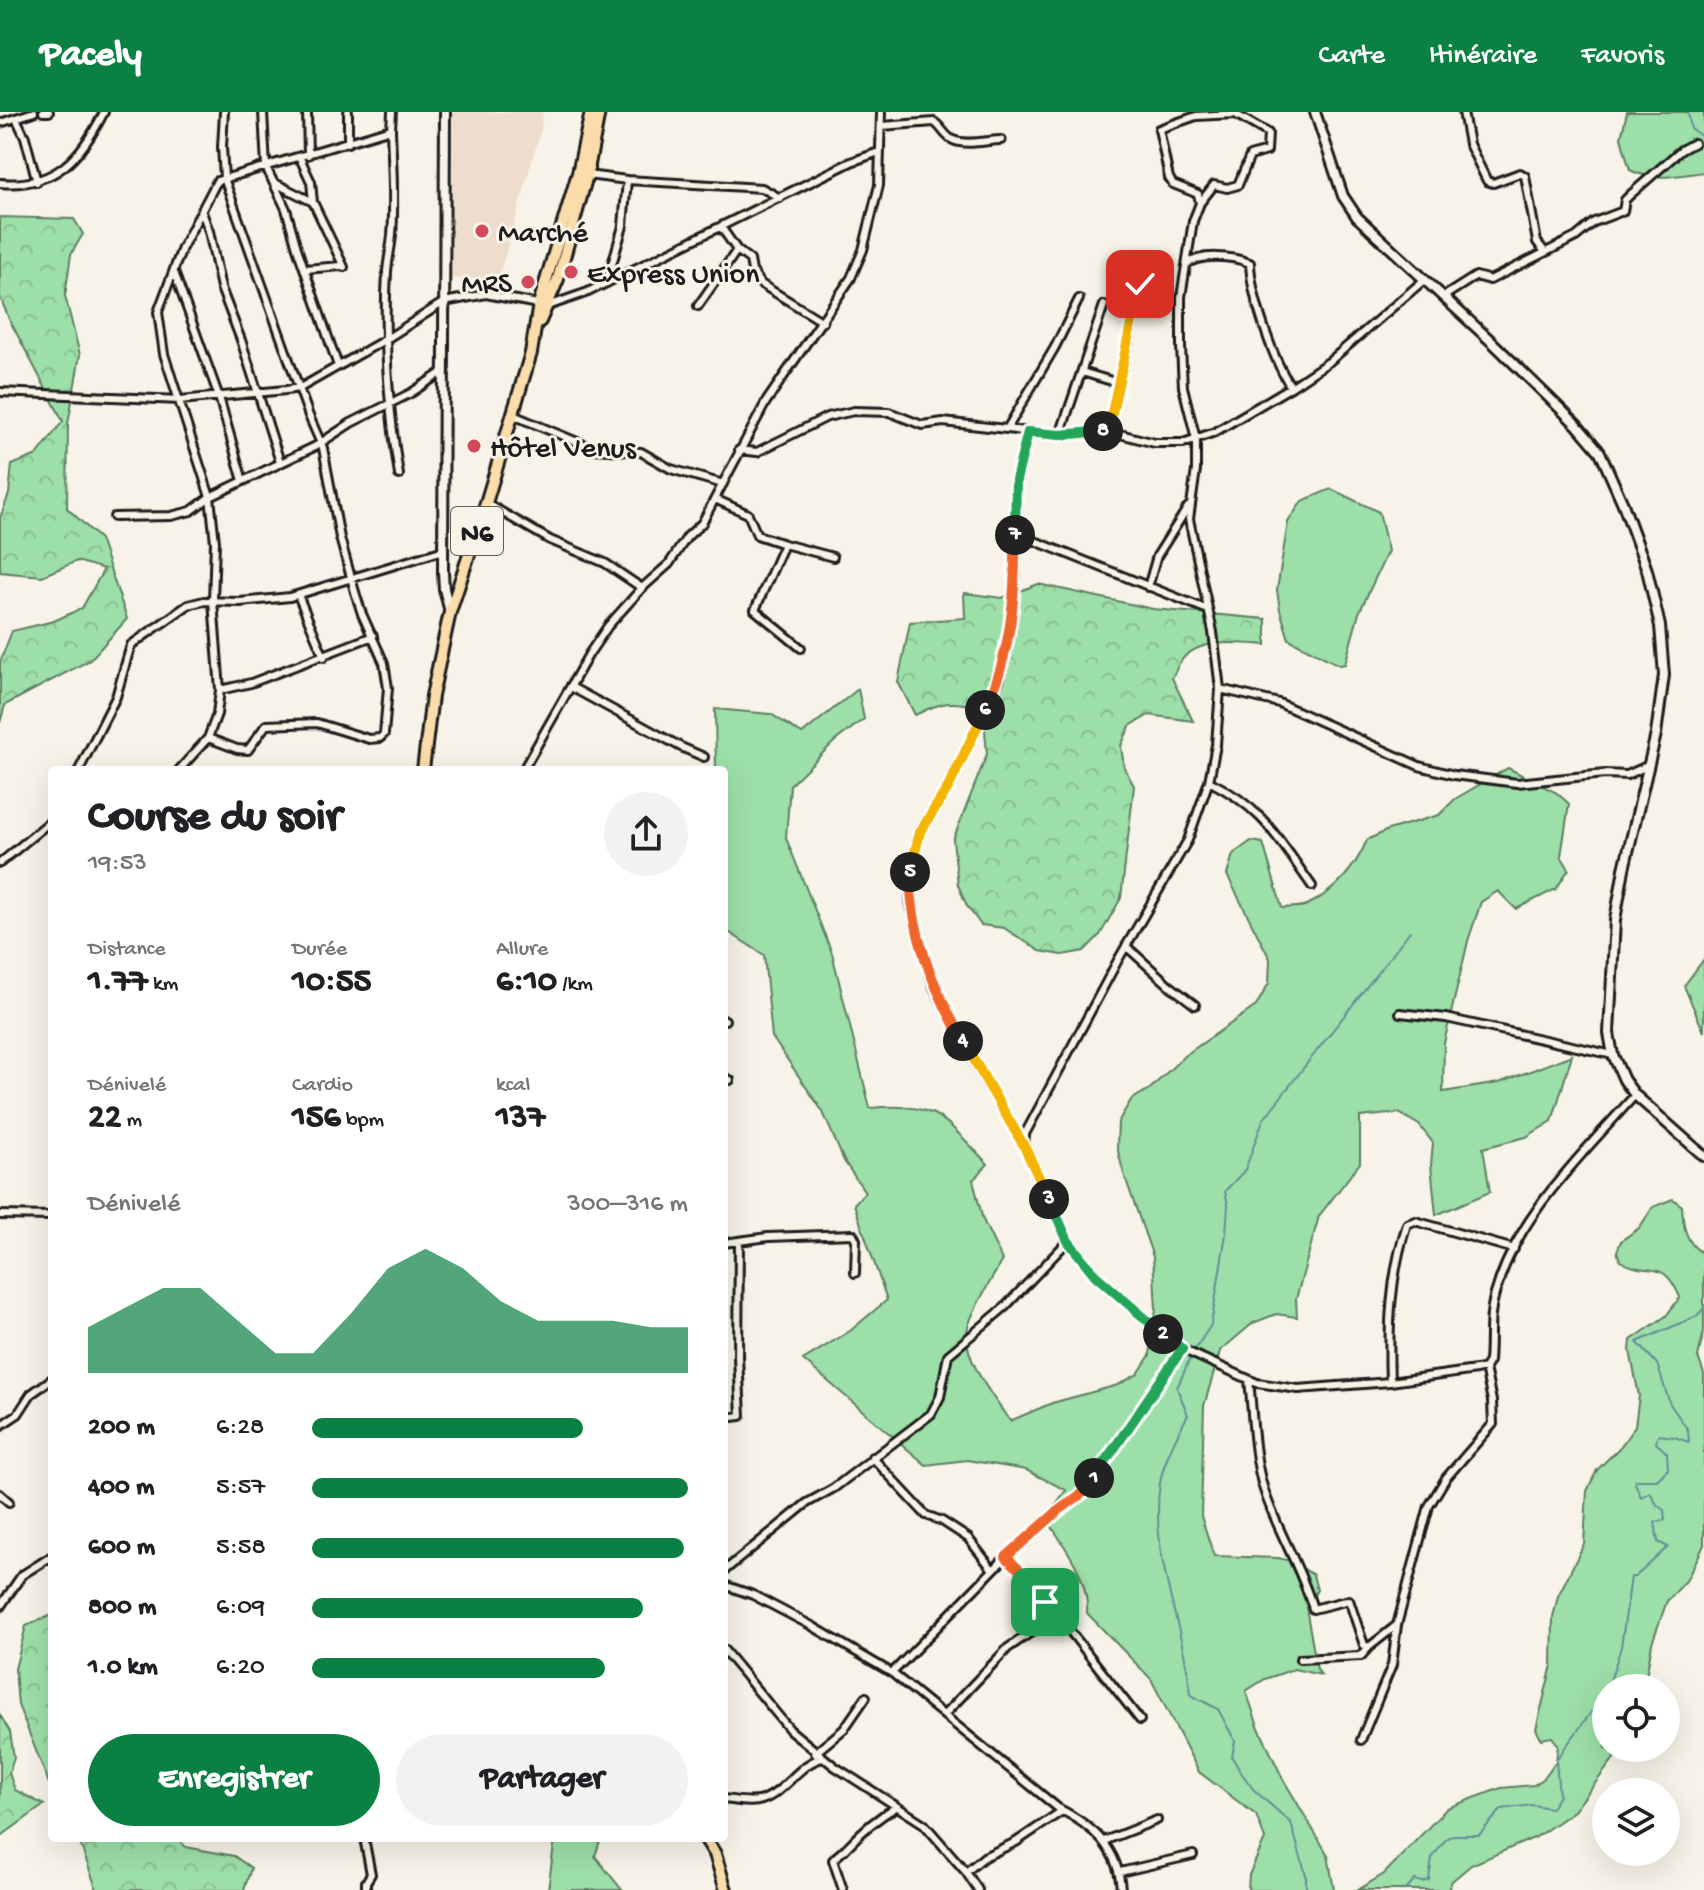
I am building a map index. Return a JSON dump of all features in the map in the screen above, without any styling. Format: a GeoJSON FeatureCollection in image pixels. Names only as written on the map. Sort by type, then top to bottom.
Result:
{"type":"FeatureCollection","features":[{"type":"Feature","properties":{"kind":"highway","name":"N6"},"geometry":{"type":"LineString","coordinates":[[583,174],[591,112]]}},
{"type":"Feature","properties":{"kind":"highway","name":"N6"},"geometry":{"type":"LineString","coordinates":[[423,766],[432,696],[450,612],[513,415],[537,326],[558,279],[599,112]]}},
{"type":"Feature","properties":{"kind":"highway"},"geometry":{"type":"LineString","coordinates":[[708,1842],[715,1854],[726,1890]]}},
{"type":"Feature","properties":{"kind":"street"},"geometry":{"type":"LineString","coordinates":[[0,123],[34,112]]}},
{"type":"Feature","properties":{"kind":"street"},"geometry":{"type":"LineString","coordinates":[[43,112],[49,112]]}},
{"type":"Feature","properties":{"kind":"street"},"geometry":{"type":"LineString","coordinates":[[0,183],[37,182],[66,166],[89,138],[104,112]]}},
{"type":"Feature","properties":{"kind":"street"},"geometry":{"type":"LineString","coordinates":[[208,738],[248,750],[266,725],[317,723],[369,739],[380,738],[384,734],[388,680],[382,655],[362,614],[340,538],[321,442],[224,178],[224,112]]}},
{"type":"Feature","properties":{"kind":"street"},"geometry":{"type":"LineString","coordinates":[[263,112],[266,167],[286,209],[338,366]]}},
{"type":"Feature","properties":{"kind":"street"},"geometry":{"type":"LineString","coordinates":[[307,112],[308,155]]}},
{"type":"Feature","properties":{"kind":"street"},"geometry":{"type":"LineString","coordinates":[[348,112],[348,143]]}},
{"type":"Feature","properties":{"kind":"street"},"geometry":{"type":"LineString","coordinates":[[392,112],[388,338],[390,417],[399,475]]}},
{"type":"Feature","properties":{"kind":"street"},"geometry":{"type":"LineString","coordinates":[[445,112],[444,589],[450,612]]}},
{"type":"Feature","properties":{"kind":"street"},"geometry":{"type":"LineString","coordinates":[[525,766],[608,626],[642,588],[669,564],[687,537],[702,523],[766,402],[851,278],[863,250],[879,185],[881,112]]}},
{"type":"Feature","properties":{"kind":"street"},"geometry":{"type":"LineString","coordinates":[[1315,112],[1343,196],[1357,217],[1577,425],[1600,452],[1623,504],[1647,570],[1660,626],[1664,675],[1656,734],[1615,920],[1609,1033],[1613,1055],[1624,1080],[1635,1095],[1704,1156]]}},
{"type":"Feature","properties":{"kind":"street"},"geometry":{"type":"LineString","coordinates":[[1463,112],[1469,144],[1487,181],[1493,183],[1520,173],[1525,176],[1534,229],[1540,248],[1545,252]]}},
{"type":"Feature","properties":{"kind":"street"},"geometry":{"type":"LineString","coordinates":[[1024,1146],[1025,1134],[1126,946],[1188,840],[1209,781],[1216,745],[1220,689],[1189,519],[1196,470],[1196,439],[1183,387],[1181,297],[1193,221],[1200,203],[1217,183],[1227,188],[1238,185],[1250,156],[1269,148],[1268,133],[1240,115],[1230,113],[1196,116],[1159,129],[1169,178],[1173,184],[1198,194],[1200,203]]}},
{"type":"Feature","properties":{"kind":"street"},"geometry":{"type":"LineString","coordinates":[[16,118],[25,137],[37,182]]}},
{"type":"Feature","properties":{"kind":"street"},"geometry":{"type":"LineString","coordinates":[[882,126],[934,122],[951,140],[1001,140]]}},
{"type":"Feature","properties":{"kind":"street"},"geometry":{"type":"LineString","coordinates":[[183,766],[208,738],[217,714],[220,690],[213,601],[215,542],[210,497],[164,354],[158,319],[164,294],[213,184],[224,178],[391,129]]}},
{"type":"Feature","properties":{"kind":"street"},"geometry":{"type":"LineString","coordinates":[[1443,297],[1473,277],[1490,280],[1576,237],[1594,222],[1623,211],[1625,200],[1630,195],[1681,150],[1694,143]]}},
{"type":"Feature","properties":{"kind":"street"},"geometry":{"type":"LineString","coordinates":[[0,392],[180,400],[300,388],[444,302],[486,294],[544,305],[588,292],[851,162],[879,152]]}},
{"type":"Feature","properties":{"kind":"street"},"geometry":{"type":"LineString","coordinates":[[300,158],[311,182],[313,202],[342,266],[305,269]]}},
{"type":"Feature","properties":{"kind":"street"},"geometry":{"type":"LineString","coordinates":[[583,174],[627,180],[762,188],[780,198]]}},
{"type":"Feature","properties":{"kind":"street"},"geometry":{"type":"LineString","coordinates":[[607,282],[623,226],[627,180]]}},
{"type":"Feature","properties":{"kind":"street"},"geometry":{"type":"LineString","coordinates":[[273,182],[313,202]]}},
{"type":"Feature","properties":{"kind":"street"},"geometry":{"type":"LineString","coordinates":[[202,212],[221,288],[280,462]]}},
{"type":"Feature","properties":{"kind":"street"},"geometry":{"type":"LineString","coordinates":[[721,227],[737,250],[750,260],[752,271],[761,284],[823,322]]}},
{"type":"Feature","properties":{"kind":"street"},"geometry":{"type":"LineString","coordinates":[[698,306],[737,250]]}},
{"type":"Feature","properties":{"kind":"street"},"geometry":{"type":"LineString","coordinates":[[1186,265],[1195,258],[1236,257],[1250,263],[1267,334],[1291,387]]}},
{"type":"Feature","properties":{"kind":"street"},"geometry":{"type":"LineString","coordinates":[[1108,431],[1147,260]]}},
{"type":"Feature","properties":{"kind":"street"},"geometry":{"type":"LineString","coordinates":[[174,272],[219,397],[243,481]]}},
{"type":"Feature","properties":{"kind":"street"},"geometry":{"type":"LineString","coordinates":[[739,450],[757,452],[827,417],[854,411],[889,412],[922,425],[943,422],[1060,435],[1108,431],[1172,445],[1215,432],[1291,387],[1330,361],[1424,280]]}},
{"type":"Feature","properties":{"kind":"street"},"geometry":{"type":"LineString","coordinates":[[1007,429],[1079,299]]}},
{"type":"Feature","properties":{"kind":"street"},"geometry":{"type":"LineString","coordinates":[[1060,435],[1104,305]]}},
{"type":"Feature","properties":{"kind":"street"},"geometry":{"type":"LineString","coordinates":[[114,517],[185,514],[210,497],[392,403],[444,371]]}},
{"type":"Feature","properties":{"kind":"street"},"geometry":{"type":"LineString","coordinates":[[1082,372],[1118,383]]}},
{"type":"Feature","properties":{"kind":"street"},"geometry":{"type":"LineString","coordinates":[[513,415],[594,449],[641,452],[671,469],[723,484]]}},
{"type":"Feature","properties":{"kind":"street"},"geometry":{"type":"LineString","coordinates":[[1028,432],[1016,480],[1016,574],[1011,628],[999,681],[949,786],[920,832],[910,869],[910,900],[934,987],[973,1061],[1024,1146],[1068,1241],[1095,1275],[1182,1349],[1249,1380],[1298,1389],[1390,1382],[1485,1368]]}},
{"type":"Feature","properties":{"kind":"street"},"geometry":{"type":"LineString","coordinates":[[715,499],[748,514],[757,535],[833,557]]}},
{"type":"Feature","properties":{"kind":"street"},"geometry":{"type":"LineString","coordinates":[[486,503],[550,540],[605,563],[642,588]]}},
{"type":"Feature","properties":{"kind":"street"},"geometry":{"type":"LineString","coordinates":[[1148,587],[1157,556],[1190,504]]}},
{"type":"Feature","properties":{"kind":"street"},"geometry":{"type":"LineString","coordinates":[[1014,519],[1024,535]]}},
{"type":"Feature","properties":{"kind":"street"},"geometry":{"type":"LineString","coordinates":[[1015,533],[1208,610]]}},
{"type":"Feature","properties":{"kind":"street"},"geometry":{"type":"LineString","coordinates":[[784,544],[755,610],[801,648]]}},
{"type":"Feature","properties":{"kind":"street"},"geometry":{"type":"LineString","coordinates":[[81,766],[116,697],[131,645],[188,605],[298,595],[444,550]]}},
{"type":"Feature","properties":{"kind":"street"},"geometry":{"type":"LineString","coordinates":[[298,595],[324,657]]}},
{"type":"Feature","properties":{"kind":"street"},"geometry":{"type":"LineString","coordinates":[[220,690],[251,683],[373,636]]}},
{"type":"Feature","properties":{"kind":"street"},"geometry":{"type":"LineString","coordinates":[[571,687],[704,757]]}},
{"type":"Feature","properties":{"kind":"street"},"geometry":{"type":"LineString","coordinates":[[1220,689],[1279,703],[1419,766],[1454,775],[1517,783],[1605,774],[1627,775],[1647,766]]}},
{"type":"Feature","properties":{"kind":"street"},"geometry":{"type":"LineString","coordinates":[[1209,781],[1244,801],[1259,814],[1312,886]]}},
{"type":"Feature","properties":{"kind":"street"},"geometry":{"type":"LineString","coordinates":[[0,863],[48,823]]}},
{"type":"Feature","properties":{"kind":"street"},"geometry":{"type":"LineString","coordinates":[[1126,946],[1195,1005]]}},
{"type":"Feature","properties":{"kind":"street"},"geometry":{"type":"LineString","coordinates":[[1400,1013],[1446,1018],[1613,1055]]}},
{"type":"Feature","properties":{"kind":"street"},"geometry":{"type":"LineString","coordinates":[[1361,1740],[1392,1665],[1397,1625],[1429,1506],[1437,1491],[1493,1424],[1485,1368],[1489,1361],[1494,1296],[1514,1249],[1544,1199],[1581,1153],[1635,1095]]}},
{"type":"Feature","properties":{"kind":"street"},"geometry":{"type":"LineString","coordinates":[[0,1215],[48,1216]]}},
{"type":"Feature","properties":{"kind":"street"},"geometry":{"type":"LineString","coordinates":[[1390,1382],[1388,1332],[1391,1288],[1397,1254],[1407,1224],[1415,1221],[1514,1249]]}},
{"type":"Feature","properties":{"kind":"street"},"geometry":{"type":"LineString","coordinates":[[728,1242],[768,1237],[853,1234],[856,1240],[855,1273]]}},
{"type":"Feature","properties":{"kind":"street"},"geometry":{"type":"LineString","coordinates":[[728,1418],[741,1416],[739,1241]]}},
{"type":"Feature","properties":{"kind":"street"},"geometry":{"type":"LineString","coordinates":[[728,1568],[807,1503],[834,1488],[931,1414],[940,1397],[948,1355],[1005,1307],[1068,1241]]}},
{"type":"Feature","properties":{"kind":"street"},"geometry":{"type":"LineString","coordinates":[[892,1673],[1006,1557],[1084,1492],[1182,1349]]}},
{"type":"Feature","properties":{"kind":"street"},"geometry":{"type":"LineString","coordinates":[[1249,1380],[1264,1491],[1313,1609],[1349,1600],[1364,1645],[1369,1647]]}},
{"type":"Feature","properties":{"kind":"street"},"geometry":{"type":"LineString","coordinates":[[0,1426],[18,1414],[31,1394],[48,1382]]}},
{"type":"Feature","properties":{"kind":"street"},"geometry":{"type":"LineString","coordinates":[[872,1457],[926,1515],[968,1538],[993,1570]]}},
{"type":"Feature","properties":{"kind":"street"},"geometry":{"type":"LineString","coordinates":[[0,1494],[9,1502]]}},
{"type":"Feature","properties":{"kind":"street"},"geometry":{"type":"LineString","coordinates":[[1006,1557],[1029,1579],[1140,1720]]}},
{"type":"Feature","properties":{"kind":"street"},"geometry":{"type":"LineString","coordinates":[[0,1607],[22,1575],[48,1558]]}},
{"type":"Feature","properties":{"kind":"street"},"geometry":{"type":"LineString","coordinates":[[728,1586],[753,1595],[812,1626],[892,1673],[1062,1811],[1104,1841],[1120,1872],[1121,1890]]}},
{"type":"Feature","properties":{"kind":"street"},"geometry":{"type":"LineString","coordinates":[[944,1715],[1008,1648],[1056,1615]]}},
{"type":"Feature","properties":{"kind":"street"},"geometry":{"type":"LineString","coordinates":[[1300,1659],[1361,1656],[1397,1625]]}},
{"type":"Feature","properties":{"kind":"street"},"geometry":{"type":"LineString","coordinates":[[728,1655],[790,1730],[815,1753],[924,1824],[966,1872],[976,1889]]}},
{"type":"Feature","properties":{"kind":"street"},"geometry":{"type":"LineString","coordinates":[[815,1753],[844,1729],[866,1697]]}},
{"type":"Feature","properties":{"kind":"street"},"geometry":{"type":"LineString","coordinates":[[728,1799],[760,1802],[813,1760],[824,1758]]}},
{"type":"Feature","properties":{"kind":"street"},"geometry":{"type":"LineString","coordinates":[[843,1890],[833,1860],[835,1856],[844,1851],[869,1823],[896,1807]]}},
{"type":"Feature","properties":{"kind":"street"},"geometry":{"type":"LineString","coordinates":[[966,1872],[984,1857],[1016,1842],[1062,1811]]}},
{"type":"Feature","properties":{"kind":"street"},"geometry":{"type":"LineString","coordinates":[[1104,1841],[1157,1820]]}},
{"type":"Feature","properties":{"kind":"street"},"geometry":{"type":"LineString","coordinates":[[365,1842],[371,1874],[366,1890]]}},
{"type":"Feature","properties":{"kind":"street"},"geometry":{"type":"LineString","coordinates":[[1120,1872],[1193,1855]]}},
{"type":"Feature","properties":{"kind":"shaded area","name":"Marché"},"geometry":{"type":"Polygon","coordinates":[[[453,112],[543,112],[540,133],[496,287],[479,280],[452,278],[453,112]]]}},
{"type":"Feature","properties":{"kind":"green space"},"geometry":{"type":"Polygon","coordinates":[[[1627,112],[1704,112],[1704,172],[1657,177],[1630,170],[1621,138],[1627,112]]]}},
{"type":"Feature","properties":{"kind":"green space"},"geometry":{"type":"Polygon","coordinates":[[[0,217],[74,219],[83,234],[71,254],[65,296],[80,355],[68,424],[67,508],[100,539],[127,619],[90,660],[5,705],[0,723],[0,662],[12,631],[54,621],[82,608],[104,569],[77,561],[42,576],[0,572],[0,518],[9,494],[12,465],[37,455],[63,421],[0,297],[0,217]]]}},
{"type":"Feature","properties":{"kind":"green space"},"geometry":{"type":"Polygon","coordinates":[[[1331,489],[1379,512],[1388,551],[1359,613],[1345,664],[1339,665],[1289,639],[1277,590],[1288,522],[1302,501],[1331,489]]]}},
{"type":"Feature","properties":{"kind":"green space"},"geometry":{"type":"Polygon","coordinates":[[[1038,584],[1153,609],[1266,619],[1266,645],[1209,645],[1189,653],[1180,663],[1172,678],[1193,721],[1149,715],[1130,726],[1121,746],[1124,767],[1134,786],[1121,898],[1100,935],[1084,951],[1062,955],[1040,951],[1004,928],[981,925],[967,906],[958,885],[953,840],[987,754],[979,708],[947,703],[915,715],[898,682],[910,622],[965,618],[964,593],[1002,598],[1038,584]]]}},
{"type":"Feature","properties":{"kind":"green space"},"geometry":{"type":"Polygon","coordinates":[[[858,689],[864,719],[835,741],[790,785],[786,838],[832,953],[870,1108],[911,1107],[938,1116],[988,1164],[973,1180],[983,1220],[1002,1260],[974,1310],[967,1338],[980,1376],[1010,1421],[1052,1403],[1118,1385],[1138,1374],[1150,1355],[1156,1309],[1153,1257],[1123,1171],[1117,1147],[1118,1122],[1131,1100],[1151,1088],[1184,1056],[1256,1006],[1269,983],[1270,959],[1227,875],[1233,854],[1251,841],[1263,843],[1282,908],[1302,907],[1327,893],[1343,878],[1367,840],[1388,830],[1439,815],[1455,799],[1508,768],[1557,793],[1569,804],[1561,856],[1569,869],[1556,889],[1516,909],[1498,891],[1481,902],[1468,941],[1444,1043],[1443,1092],[1499,1083],[1572,1055],[1552,1121],[1526,1137],[1483,1148],[1490,1192],[1436,1215],[1431,1165],[1433,1143],[1419,1125],[1399,1113],[1360,1117],[1360,1163],[1319,1216],[1296,1299],[1297,1317],[1276,1314],[1253,1323],[1220,1351],[1204,1406],[1201,1516],[1214,1556],[1278,1558],[1291,1561],[1313,1575],[1317,1590],[1306,1608],[1317,1669],[1321,1675],[1294,1669],[1265,1679],[1246,1691],[1258,1726],[1283,1779],[1328,1855],[1334,1890],[1248,1890],[1249,1875],[1265,1839],[1256,1815],[1199,1772],[1151,1679],[1087,1613],[1080,1575],[1046,1518],[1066,1490],[1026,1470],[967,1460],[926,1465],[803,1360],[850,1331],[887,1300],[854,1204],[865,1192],[844,1161],[823,1112],[772,1037],[764,955],[728,932],[728,766],[716,766],[715,709],[771,714],[802,734],[858,689]]]}},
{"type":"Feature","properties":{"kind":"green space"},"geometry":{"type":"Polygon","coordinates":[[[1704,959],[1704,1032],[1684,986],[1704,959]]]}},
{"type":"Feature","properties":{"kind":"green space"},"geometry":{"type":"Polygon","coordinates":[[[1673,1199],[1682,1206],[1684,1227],[1689,1239],[1704,1254],[1704,1331],[1698,1357],[1704,1374],[1704,1545],[1686,1581],[1667,1601],[1652,1643],[1646,1674],[1592,1674],[1592,1762],[1611,1762],[1599,1778],[1592,1778],[1592,1787],[1574,1811],[1536,1837],[1471,1865],[1452,1881],[1448,1890],[1358,1890],[1384,1874],[1447,1808],[1501,1788],[1534,1785],[1543,1779],[1556,1761],[1558,1745],[1552,1737],[1541,1739],[1536,1729],[1552,1665],[1553,1617],[1558,1596],[1584,1544],[1587,1491],[1597,1470],[1621,1446],[1635,1426],[1639,1396],[1630,1351],[1631,1340],[1666,1316],[1680,1297],[1667,1276],[1620,1261],[1617,1251],[1621,1241],[1639,1228],[1653,1207],[1673,1199]]]}},
{"type":"Feature","properties":{"kind":"green space"},"geometry":{"type":"Polygon","coordinates":[[[48,1617],[48,1781],[18,1705],[15,1669],[26,1626],[48,1617]]]}},
{"type":"Feature","properties":{"kind":"green space"},"geometry":{"type":"Polygon","coordinates":[[[0,1715],[10,1732],[14,1757],[9,1773],[15,1790],[44,1805],[0,1837],[0,1715]]]}},
{"type":"Feature","properties":{"kind":"green space"},"geometry":{"type":"Polygon","coordinates":[[[79,1842],[180,1842],[186,1847],[234,1856],[251,1868],[244,1890],[97,1890],[79,1842]]]}},
{"type":"Feature","properties":{"kind":"green space"},"geometry":{"type":"Polygon","coordinates":[[[554,1842],[600,1842],[595,1856],[622,1890],[548,1890],[554,1842]]]}},
{"type":"Feature","properties":{"kind":"waterway"},"geometry":{"type":"LineString","coordinates":[[1688,112],[1691,129],[1704,138]]}},
{"type":"Feature","properties":{"kind":"waterway"},"geometry":{"type":"LineString","coordinates":[[1194,1351],[1211,1325],[1226,1234],[1228,1205],[1225,1191],[1245,1170],[1263,1120],[1410,931]]}},
{"type":"Feature","properties":{"kind":"waterway"},"geometry":{"type":"LineString","coordinates":[[1635,1480],[1657,1480],[1668,1469],[1667,1453],[1656,1443],[1658,1435],[1689,1442],[1688,1430],[1670,1404],[1657,1364],[1637,1342],[1697,1316],[1704,1308]]}},
{"type":"Feature","properties":{"kind":"waterway"},"geometry":{"type":"LineString","coordinates":[[1191,1356],[1177,1388],[1188,1415],[1165,1465],[1158,1510],[1163,1563],[1191,1695],[1218,1709],[1235,1741],[1232,1757],[1240,1771],[1253,1789],[1291,1823],[1306,1875],[1306,1890]]}},
{"type":"Feature","properties":{"kind":"waterway"},"geometry":{"type":"LineString","coordinates":[[1612,1674],[1621,1647],[1631,1577],[1635,1577],[1668,1547],[1658,1542],[1655,1522],[1665,1520],[1664,1510],[1657,1505],[1650,1492],[1641,1497],[1635,1483]]}},
{"type":"Feature","properties":{"kind":"waterway"},"geometry":{"type":"LineString","coordinates":[[1406,1890],[1415,1880],[1429,1880],[1432,1858],[1447,1838],[1453,1835],[1479,1835],[1502,1809],[1532,1805],[1551,1808],[1559,1796],[1556,1760],[1592,1711]]}},
{"type":"Feature","properties":{"kind":"place","name":"Marché"},"geometry":{"type":"Point","coordinates":[482,231]}},
{"type":"Feature","properties":{"kind":"place","name":"Express Union"},"geometry":{"type":"Point","coordinates":[571,272]}},
{"type":"Feature","properties":{"kind":"place","name":"MRS"},"geometry":{"type":"Point","coordinates":[528,282]}},
{"type":"Feature","properties":{"kind":"place","name":"Hôtel Venus"},"geometry":{"type":"Point","coordinates":[474,446]}},
{"type":"Feature","properties":{"kind":"route"},"geometry":{"type":"LineString","coordinates":[[1045,1602],[1029,1579],[1006,1557],[1084,1492],[1182,1349],[1095,1275],[1068,1241],[1024,1146],[973,1061],[934,987],[910,900],[910,869],[920,832],[949,786],[999,681],[1011,628],[1016,574],[1016,480],[1028,432],[1060,435],[1108,431],[1140,284]]}}]}
